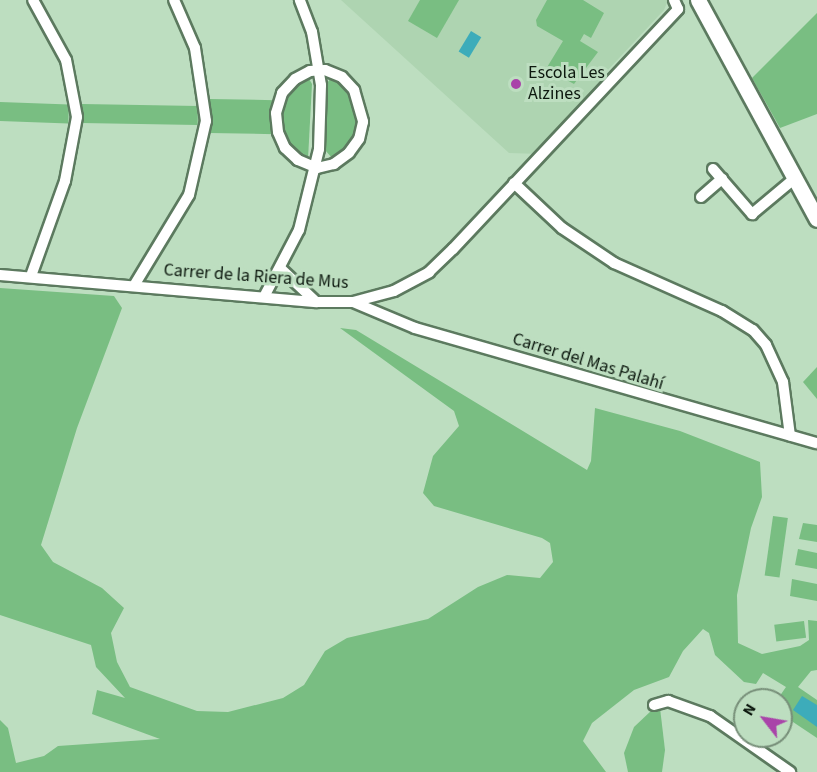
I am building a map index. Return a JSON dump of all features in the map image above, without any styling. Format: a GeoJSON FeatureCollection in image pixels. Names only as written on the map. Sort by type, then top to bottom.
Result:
{"type":"FeatureCollection","features":[{"type":"Feature","properties":{"kind":"street"},"geometry":{"type":"LineString","coordinates":[[32,276],[70,165],[77,117],[66,60],[33,0]]}},
{"type":"Feature","properties":{"kind":"street"},"geometry":{"type":"LineString","coordinates":[[135,284],[189,195],[206,121],[195,48],[174,0]]}},
{"type":"Feature","properties":{"kind":"street"},"geometry":{"type":"LineString","coordinates":[[265,295],[299,230],[317,168],[321,110],[319,70],[312,32],[300,0]]}},
{"type":"Feature","properties":{"kind":"street","name":"Carrer de la Riera de Mus"},"geometry":{"type":"LineString","coordinates":[[0,275],[265,295],[317,302],[353,302],[394,291],[429,272],[678,9],[674,0]]}},
{"type":"Feature","properties":{"kind":"street"},"geometry":{"type":"LineString","coordinates":[[698,0],[817,219]]}},
{"type":"Feature","properties":{"kind":"street"},"geometry":{"type":"LineString","coordinates":[[319,70],[337,74],[348,83],[359,97],[363,118],[360,135],[349,153],[334,164],[317,168],[288,151],[278,132],[276,117],[280,98],[290,83],[304,73],[319,70]]}},
{"type":"Feature","properties":{"kind":"street"},"geometry":{"type":"LineString","coordinates":[[714,169],[753,214],[795,178]]}},
{"type":"Feature","properties":{"kind":"street"},"geometry":{"type":"LineString","coordinates":[[701,197],[722,179]]}},
{"type":"Feature","properties":{"kind":"street"},"geometry":{"type":"LineString","coordinates":[[514,183],[562,228],[614,263],[722,311],[753,330],[766,345],[783,382],[790,436]]}},
{"type":"Feature","properties":{"kind":"street"},"geometry":{"type":"LineString","coordinates":[[280,268],[317,302]]}},
{"type":"Feature","properties":{"kind":"street","name":"Carrer del Mas Palahí"},"geometry":{"type":"LineString","coordinates":[[353,302],[415,328],[817,443]]}},
{"type":"Feature","properties":{"kind":"street"},"geometry":{"type":"LineString","coordinates":[[654,705],[669,701],[710,716],[790,772]]}},
{"type":"Feature","properties":{"kind":"shaded area","name":"Escola Les Alzines"},"geometry":{"type":"Polygon","coordinates":[[[341,0],[668,0],[664,10],[606,72],[593,95],[540,154],[509,153],[341,0]]]}},
{"type":"Feature","properties":{"kind":"green space"},"geometry":{"type":"Polygon","coordinates":[[[420,0],[459,0],[437,38],[408,21],[420,0]]]}},
{"type":"Feature","properties":{"kind":"green space"},"geometry":{"type":"Polygon","coordinates":[[[547,0],[583,0],[604,13],[591,38],[584,34],[580,41],[598,52],[574,84],[546,69],[563,41],[537,26],[536,20],[547,0]]]}},
{"type":"Feature","properties":{"kind":"green space"},"geometry":{"type":"Polygon","coordinates":[[[817,13],[817,114],[780,128],[752,78],[817,13]]]}},
{"type":"Feature","properties":{"kind":"green space"},"geometry":{"type":"Polygon","coordinates":[[[308,77],[312,84],[308,159],[299,157],[287,140],[281,113],[293,86],[308,77]]]}},
{"type":"Feature","properties":{"kind":"green space"},"geometry":{"type":"Polygon","coordinates":[[[331,78],[337,79],[351,93],[357,121],[351,141],[332,158],[325,150],[327,83],[331,78]]]}},
{"type":"Feature","properties":{"kind":"green space"},"geometry":{"type":"Polygon","coordinates":[[[210,99],[276,100],[275,134],[209,133],[210,99]]]}},
{"type":"Feature","properties":{"kind":"green space"},"geometry":{"type":"Polygon","coordinates":[[[0,102],[69,104],[68,123],[0,121],[0,102]]]}},
{"type":"Feature","properties":{"kind":"green space"},"geometry":{"type":"Polygon","coordinates":[[[82,104],[198,106],[198,125],[82,123],[82,104]]]}},
{"type":"Feature","properties":{"kind":"green space"},"geometry":{"type":"Polygon","coordinates":[[[0,288],[114,296],[122,308],[77,428],[41,545],[53,562],[102,588],[124,608],[111,633],[117,662],[130,687],[197,711],[228,712],[283,698],[304,685],[325,651],[347,638],[428,619],[478,587],[507,575],[540,578],[553,562],[550,543],[542,538],[434,506],[423,493],[433,456],[459,426],[454,411],[340,328],[356,330],[587,470],[591,461],[595,408],[680,431],[760,462],[762,497],[751,528],[737,595],[738,643],[762,654],[800,646],[809,640],[808,620],[817,621],[817,670],[811,671],[798,687],[817,700],[817,738],[793,722],[793,688],[785,688],[763,673],[756,684],[744,682],[715,655],[709,633],[703,629],[683,651],[669,677],[634,690],[592,723],[583,741],[606,772],[0,772],[0,720],[8,728],[16,763],[44,756],[58,746],[160,739],[92,714],[97,690],[125,698],[96,667],[91,645],[0,615],[0,288]]]}},
{"type":"Feature","properties":{"kind":"green space"},"geometry":{"type":"Polygon","coordinates":[[[817,367],[817,399],[803,382],[817,367]]]}},
{"type":"Feature","properties":{"kind":"green space"},"geometry":{"type":"Polygon","coordinates":[[[773,516],[788,518],[780,578],[765,575],[773,516]]]}},
{"type":"Feature","properties":{"kind":"green space"},"geometry":{"type":"Polygon","coordinates":[[[803,523],[817,525],[817,542],[799,539],[803,523]]]}},
{"type":"Feature","properties":{"kind":"green space"},"geometry":{"type":"Polygon","coordinates":[[[798,549],[817,553],[817,569],[795,565],[798,549]]]}},
{"type":"Feature","properties":{"kind":"green space"},"geometry":{"type":"Polygon","coordinates":[[[792,579],[817,584],[817,601],[790,596],[792,579]]]}},
{"type":"Feature","properties":{"kind":"green space"},"geometry":{"type":"Polygon","coordinates":[[[804,621],[806,638],[776,642],[774,625],[804,621]]]}},
{"type":"Feature","properties":{"kind":"green space"},"geometry":{"type":"Polygon","coordinates":[[[660,708],[665,750],[662,772],[628,772],[624,753],[634,727],[652,710],[660,708]]]}},
{"type":"Feature","properties":{"kind":"water"},"geometry":{"type":"Polygon","coordinates":[[[471,31],[481,37],[469,58],[459,52],[471,31]]]}},
{"type":"Feature","properties":{"kind":"water"},"geometry":{"type":"Polygon","coordinates":[[[802,696],[817,705],[817,727],[793,710],[802,696]]]}},
{"type":"Feature","properties":{"kind":"place","name":"Escola Les Alzines"},"geometry":{"type":"Point","coordinates":[516,84]}}]}
